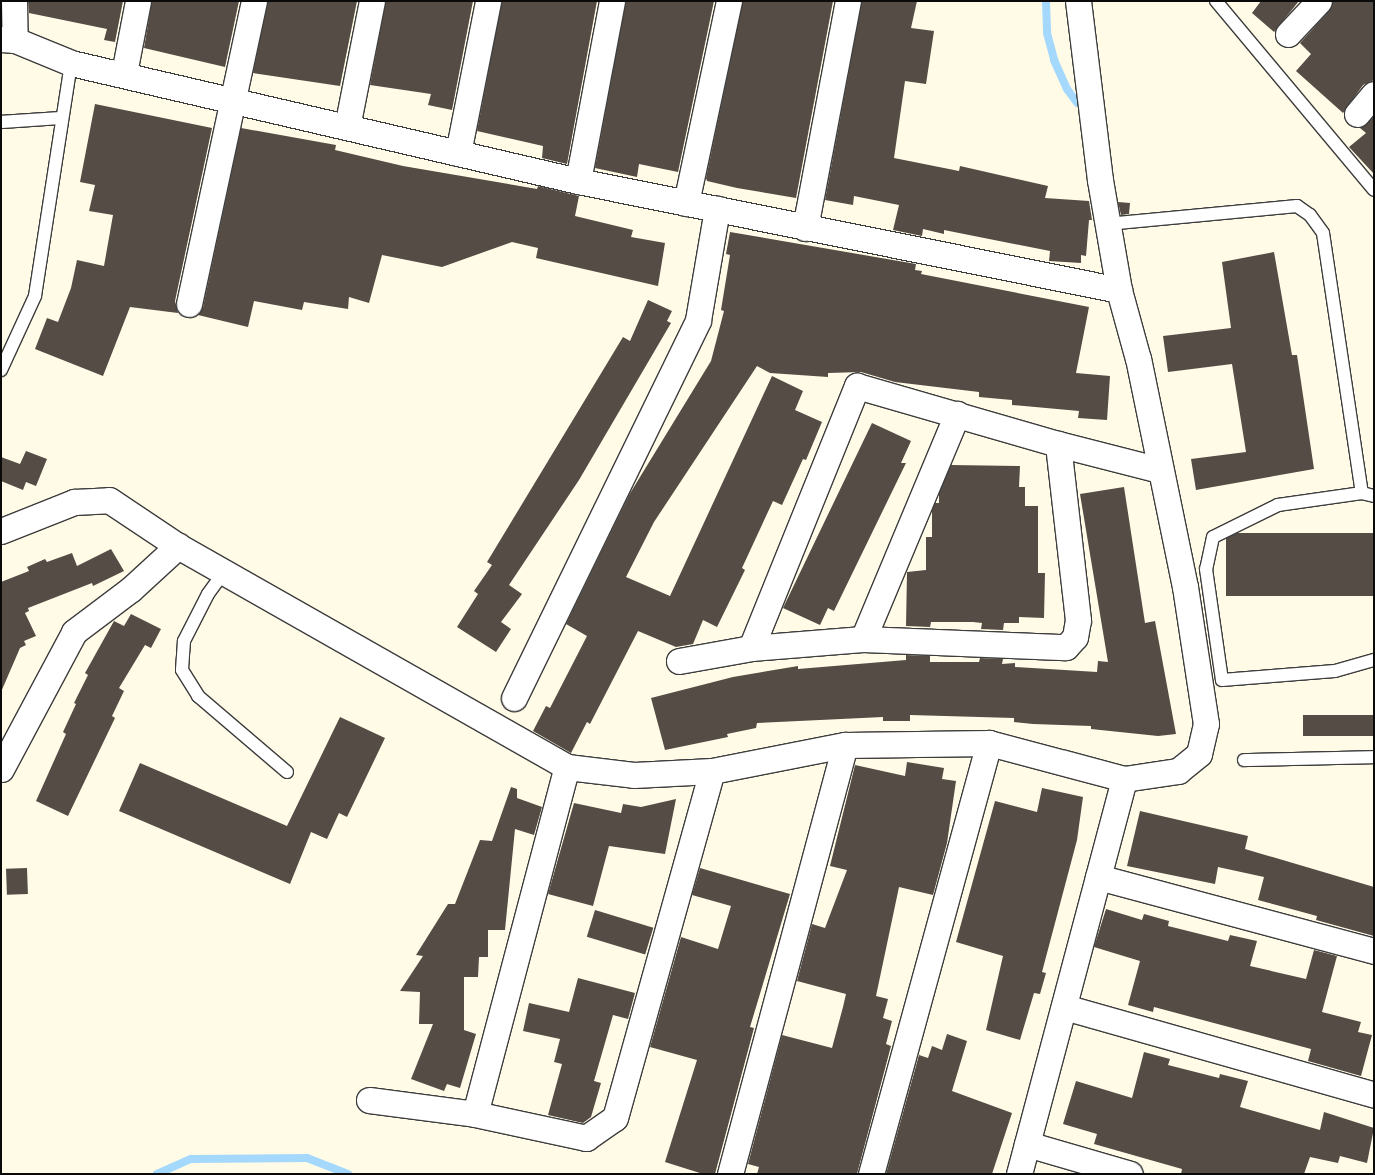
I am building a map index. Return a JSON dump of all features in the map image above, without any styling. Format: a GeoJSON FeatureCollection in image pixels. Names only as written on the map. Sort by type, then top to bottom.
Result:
{"type":"FeatureCollection","features":[{"type":"Feature","properties":{"kind":"street"},"geometry":{"type":"LineString","coordinates":[[14,1],[8,40],[71,63],[124,73],[234,102],[578,181],[1119,290]]}},
{"type":"Feature","properties":{"kind":"street"},"geometry":{"type":"LineString","coordinates":[[124,73],[138,1]]}},
{"type":"Feature","properties":{"kind":"street"},"geometry":{"type":"LineString","coordinates":[[189,304],[234,102],[254,1]]}},
{"type":"Feature","properties":{"kind":"street"},"geometry":{"type":"LineString","coordinates":[[347,127],[372,1]]}},
{"type":"Feature","properties":{"kind":"street"},"geometry":{"type":"LineString","coordinates":[[458,153],[488,1]]}},
{"type":"Feature","properties":{"kind":"street"},"geometry":{"type":"LineString","coordinates":[[578,181],[612,1]]}},
{"type":"Feature","properties":{"kind":"street"},"geometry":{"type":"LineString","coordinates":[[686,203],[729,1]]}},
{"type":"Feature","properties":{"kind":"street"},"geometry":{"type":"LineString","coordinates":[[805,228],[848,1]]}},
{"type":"Feature","properties":{"kind":"street"},"geometry":{"type":"LineString","coordinates":[[6,524],[74,502],[110,500],[178,546],[567,767],[634,775],[712,771],[845,745],[989,743],[1124,779],[1178,771],[1199,754],[1206,724],[1185,587],[1138,359],[1119,290],[1107,224],[1078,1]]}},
{"type":"Feature","properties":{"kind":"street"},"geometry":{"type":"LineString","coordinates":[[1288,34],[1319,1]]}},
{"type":"Feature","properties":{"kind":"street"},"geometry":{"type":"LineString","coordinates":[[1357,114],[1374,94]]}},
{"type":"Feature","properties":{"kind":"street"},"geometry":{"type":"LineString","coordinates":[[514,698],[698,320],[717,210]]}},
{"type":"Feature","properties":{"kind":"street"},"geometry":{"type":"LineString","coordinates":[[751,648],[857,386],[1058,444],[1160,470]]}},
{"type":"Feature","properties":{"kind":"street"},"geometry":{"type":"LineString","coordinates":[[863,639],[957,414]]}},
{"type":"Feature","properties":{"kind":"street"},"geometry":{"type":"LineString","coordinates":[[679,662],[751,648],[863,639],[1066,647],[1075,637],[1078,620],[1058,444]]}},
{"type":"Feature","properties":{"kind":"street"},"geometry":{"type":"LineString","coordinates":[[1,769],[74,632],[131,589],[178,546]]}},
{"type":"Feature","properties":{"kind":"street"},"geometry":{"type":"LineString","coordinates":[[871,1174],[989,743]]}},
{"type":"Feature","properties":{"kind":"street"},"geometry":{"type":"LineString","coordinates":[[730,1174],[845,745]]}},
{"type":"Feature","properties":{"kind":"street"},"geometry":{"type":"LineString","coordinates":[[475,1114],[567,767]]}},
{"type":"Feature","properties":{"kind":"street"},"geometry":{"type":"LineString","coordinates":[[369,1100],[475,1114],[586,1138],[615,1118],[712,771]]}},
{"type":"Feature","properties":{"kind":"street"},"geometry":{"type":"LineString","coordinates":[[1019,1174],[1124,779]]}},
{"type":"Feature","properties":{"kind":"street"},"geometry":{"type":"LineString","coordinates":[[1098,877],[1374,951]]}},
{"type":"Feature","properties":{"kind":"street"},"geometry":{"type":"LineString","coordinates":[[1064,1007],[1374,1095]]}},
{"type":"Feature","properties":{"kind":"street"},"geometry":{"type":"LineString","coordinates":[[1027,1144],[1130,1174]]}},
{"type":"Feature","properties":{"kind":"lane"},"geometry":{"type":"LineString","coordinates":[[1216,1],[1374,190]]}},
{"type":"Feature","properties":{"kind":"lane"},"geometry":{"type":"LineString","coordinates":[[1,370],[34,296],[71,63]]}},
{"type":"Feature","properties":{"kind":"lane"},"geometry":{"type":"LineString","coordinates":[[1,122],[62,118]]}},
{"type":"Feature","properties":{"kind":"lane"},"geometry":{"type":"LineString","coordinates":[[1107,224],[1297,206],[1310,215],[1323,233],[1368,494],[1278,505],[1213,536],[1206,569],[1222,680],[1335,671],[1374,660]]}},
{"type":"Feature","properties":{"kind":"lane"},"geometry":{"type":"LineString","coordinates":[[224,572],[208,594],[184,641],[182,670],[198,696],[287,772]]}},
{"type":"Feature","properties":{"kind":"lane"},"geometry":{"type":"LineString","coordinates":[[1244,760],[1374,757]]}},
{"type":"Feature","properties":{"kind":"building"},"geometry":{"type":"Polygon","coordinates":[[[28,1],[123,1],[115,42],[104,40],[107,29],[29,13],[28,1]]]}},
{"type":"Feature","properties":{"kind":"building"},"geometry":{"type":"Polygon","coordinates":[[[152,1],[239,1],[225,67],[144,48],[152,1]]]}},
{"type":"Feature","properties":{"kind":"building"},"geometry":{"type":"Polygon","coordinates":[[[268,1],[357,1],[340,86],[253,73],[268,1]]]}},
{"type":"Feature","properties":{"kind":"building"},"geometry":{"type":"Polygon","coordinates":[[[386,1],[473,1],[452,110],[428,105],[431,94],[370,85],[386,1]]]}},
{"type":"Feature","properties":{"kind":"building"},"geometry":{"type":"Polygon","coordinates":[[[502,1],[597,1],[567,164],[542,158],[543,146],[477,131],[502,1]]]}},
{"type":"Feature","properties":{"kind":"building"},"geometry":{"type":"Polygon","coordinates":[[[626,1],[714,1],[678,172],[639,164],[637,177],[595,168],[626,1]]]}},
{"type":"Feature","properties":{"kind":"building"},"geometry":{"type":"Polygon","coordinates":[[[743,1],[833,1],[796,198],[737,188],[707,181],[706,178],[743,1]]]}},
{"type":"Feature","properties":{"kind":"building"},"geometry":{"type":"Polygon","coordinates":[[[862,1],[917,1],[911,28],[934,31],[926,84],[905,81],[894,158],[959,171],[960,166],[1048,186],[1045,198],[1089,201],[1092,220],[1089,220],[1086,256],[1081,255],[1081,263],[1049,261],[1050,251],[944,230],[944,234],[923,229],[922,236],[893,230],[899,205],[854,196],[853,205],[825,200],[862,1]]]}},
{"type":"Feature","properties":{"kind":"building"},"geometry":{"type":"Polygon","coordinates":[[[1261,1],[1299,1],[1274,32],[1252,13],[1261,1]]]}},
{"type":"Feature","properties":{"kind":"building"},"geometry":{"type":"Polygon","coordinates":[[[1333,1],[1374,1],[1374,80],[1363,85],[1343,113],[1296,71],[1311,54],[1300,43],[1329,11],[1333,1]]]}},
{"type":"Feature","properties":{"kind":"building"},"geometry":{"type":"Polygon","coordinates":[[[95,104],[212,128],[175,301],[178,313],[130,307],[103,376],[35,349],[47,318],[58,322],[71,288],[77,260],[104,266],[113,215],[89,211],[95,185],[80,182],[95,104]]]}},
{"type":"Feature","properties":{"kind":"building"},"geometry":{"type":"Polygon","coordinates":[[[1374,116],[1374,174],[1349,147],[1366,133],[1360,128],[1374,116]]]}},
{"type":"Feature","properties":{"kind":"building"},"geometry":{"type":"Polygon","coordinates":[[[241,128],[336,145],[335,150],[403,166],[537,189],[538,186],[579,196],[575,216],[633,230],[631,237],[665,243],[658,286],[536,258],[538,248],[512,242],[442,267],[382,255],[369,303],[349,297],[348,309],[304,302],[302,310],[254,301],[248,327],[198,315],[203,307],[241,128]]]}},
{"type":"Feature","properties":{"kind":"building"},"geometry":{"type":"Polygon","coordinates":[[[1118,202],[1130,203],[1129,214],[1121,215],[1118,202]]]}},
{"type":"Feature","properties":{"kind":"building"},"geometry":{"type":"Polygon","coordinates":[[[730,232],[916,264],[915,270],[922,271],[921,274],[1089,307],[1076,373],[1110,376],[1107,420],[1078,418],[1079,411],[1012,405],[1012,400],[979,397],[979,392],[895,382],[861,372],[828,373],[828,377],[770,373],[757,366],[654,522],[626,577],[670,596],[772,376],[803,391],[795,410],[822,422],[806,460],[803,459],[782,505],[773,501],[742,568],[745,570],[717,627],[703,620],[693,644],[676,647],[638,631],[590,724],[587,722],[571,753],[533,731],[546,706],[550,708],[587,636],[566,624],[629,495],[711,361],[724,311],[721,310],[730,255],[726,254],[730,232]]]}},
{"type":"Feature","properties":{"kind":"building"},"geometry":{"type":"Polygon","coordinates":[[[1274,252],[1292,355],[1297,355],[1314,469],[1196,490],[1191,459],[1246,452],[1232,364],[1168,372],[1163,336],[1231,328],[1222,262],[1274,252]]]}},
{"type":"Feature","properties":{"kind":"building"},"geometry":{"type":"Polygon","coordinates":[[[648,300],[672,311],[667,321],[671,323],[579,480],[509,585],[522,594],[501,622],[511,629],[496,652],[457,627],[478,594],[474,591],[492,565],[487,562],[623,337],[630,341],[648,300]]]}},
{"type":"Feature","properties":{"kind":"building"},"geometry":{"type":"Polygon","coordinates":[[[872,423],[911,441],[901,463],[906,463],[834,611],[828,608],[820,625],[783,608],[872,423]]]}},
{"type":"Feature","properties":{"kind":"building"},"geometry":{"type":"Polygon","coordinates":[[[26,451],[47,459],[36,486],[26,482],[23,490],[1,481],[1,457],[20,464],[26,451]]]}},
{"type":"Feature","properties":{"kind":"building"},"geometry":{"type":"Polygon","coordinates":[[[951,465],[1020,466],[1019,487],[1025,487],[1025,506],[1038,506],[1038,573],[1045,573],[1044,618],[1019,617],[1019,623],[1004,623],[1003,630],[981,629],[982,623],[973,622],[931,622],[930,627],[906,626],[907,572],[926,570],[926,537],[932,537],[932,510],[935,503],[939,503],[939,493],[951,465]]]}},
{"type":"Feature","properties":{"kind":"building"},"geometry":{"type":"Polygon","coordinates":[[[1124,487],[1145,623],[1155,621],[1176,734],[1158,736],[1091,729],[1091,726],[1033,724],[1014,722],[1014,718],[910,715],[910,721],[883,721],[883,717],[757,723],[756,728],[727,734],[728,737],[665,750],[651,698],[733,677],[798,666],[798,669],[906,660],[906,655],[930,656],[930,662],[979,662],[980,658],[1003,659],[1002,664],[1015,663],[1015,667],[1097,672],[1098,661],[1108,662],[1080,494],[1124,487]]]}},
{"type":"Feature","properties":{"kind":"building"},"geometry":{"type":"Polygon","coordinates":[[[1226,533],[1374,533],[1374,596],[1226,596],[1226,533]]]}},
{"type":"Feature","properties":{"kind":"building"},"geometry":{"type":"Polygon","coordinates":[[[111,549],[124,571],[93,586],[92,583],[28,608],[29,611],[25,613],[36,636],[24,641],[26,645],[20,648],[1,692],[1,582],[29,571],[27,567],[45,559],[47,562],[72,553],[77,566],[111,549]]]}},
{"type":"Feature","properties":{"kind":"building"},"geometry":{"type":"Polygon","coordinates":[[[131,614],[161,629],[151,648],[145,645],[119,688],[124,691],[112,716],[115,718],[68,816],[36,801],[66,734],[63,732],[76,704],[74,703],[88,675],[85,673],[114,621],[124,626],[131,614]]]}},
{"type":"Feature","properties":{"kind":"building"},"geometry":{"type":"Polygon","coordinates":[[[1303,715],[1374,715],[1374,736],[1303,736],[1303,715]]]}},
{"type":"Feature","properties":{"kind":"building"},"geometry":{"type":"Polygon","coordinates":[[[340,717],[385,738],[347,817],[339,813],[327,839],[311,832],[290,884],[119,811],[140,763],[287,826],[340,717]]]}},
{"type":"Feature","properties":{"kind":"building"},"geometry":{"type":"Polygon","coordinates":[[[907,762],[944,768],[942,779],[956,781],[947,843],[933,895],[899,887],[876,996],[888,999],[883,1018],[892,1021],[886,1044],[891,1046],[857,1174],[757,1174],[759,1167],[748,1164],[782,1035],[832,1048],[843,1007],[846,994],[797,981],[812,924],[825,928],[847,870],[830,866],[855,765],[905,776],[907,762]]]}},
{"type":"Feature","properties":{"kind":"building"},"geometry":{"type":"Polygon","coordinates":[[[511,787],[517,789],[517,798],[542,807],[534,835],[515,829],[505,930],[488,930],[488,957],[479,957],[478,977],[464,977],[464,1030],[476,1034],[460,1088],[447,1084],[444,1091],[411,1079],[433,1024],[419,1024],[420,992],[400,991],[423,956],[416,955],[448,904],[455,904],[480,840],[492,841],[511,787]]]}},
{"type":"Feature","properties":{"kind":"building"},"geometry":{"type":"Polygon","coordinates":[[[1042,788],[1083,797],[1077,840],[1042,972],[1046,973],[1040,994],[1034,993],[1020,1040],[986,1030],[1003,956],[956,942],[995,801],[1037,812],[1042,788]]]}},
{"type":"Feature","properties":{"kind":"building"},"geometry":{"type":"Polygon","coordinates":[[[676,799],[665,854],[609,846],[593,906],[548,894],[574,803],[621,813],[623,804],[641,807],[676,799]]]}},
{"type":"Feature","properties":{"kind":"building"},"geometry":{"type":"Polygon","coordinates":[[[1140,811],[1248,836],[1245,849],[1374,887],[1374,936],[1316,920],[1317,916],[1258,900],[1264,877],[1218,867],[1215,884],[1127,866],[1140,811]]]}},
{"type":"Feature","properties":{"kind":"building"},"geometry":{"type":"Polygon","coordinates":[[[27,868],[28,894],[7,895],[6,869],[27,868]]]}},
{"type":"Feature","properties":{"kind":"building"},"geometry":{"type":"Polygon","coordinates":[[[700,868],[790,894],[750,1027],[754,1028],[715,1174],[703,1174],[665,1162],[697,1060],[650,1047],[681,937],[718,949],[731,906],[692,895],[700,868]]]}},
{"type":"Feature","properties":{"kind":"building"},"geometry":{"type":"Polygon","coordinates":[[[1106,909],[1142,920],[1144,914],[1169,921],[1168,926],[1228,941],[1230,935],[1257,941],[1250,966],[1306,979],[1314,950],[1337,956],[1322,1012],[1361,1022],[1358,1032],[1372,1035],[1361,1076],[1308,1061],[1311,1049],[1154,1007],[1153,1012],[1128,1005],[1140,961],[1094,947],[1106,909]]]}},
{"type":"Feature","properties":{"kind":"building"},"geometry":{"type":"Polygon","coordinates":[[[595,910],[653,928],[645,955],[587,937],[595,910]]]}},
{"type":"Feature","properties":{"kind":"building"},"geometry":{"type":"Polygon","coordinates":[[[578,978],[635,993],[628,1019],[613,1015],[594,1081],[601,1083],[591,1117],[583,1123],[548,1115],[562,1064],[554,1062],[560,1039],[523,1031],[529,1003],[569,1012],[578,978]]]}},
{"type":"Feature","properties":{"kind":"building"},"geometry":{"type":"Polygon","coordinates":[[[947,1034],[967,1041],[952,1091],[1012,1113],[992,1174],[886,1174],[919,1055],[928,1058],[932,1046],[942,1050],[947,1034]]]}},
{"type":"Feature","properties":{"kind":"building"},"geometry":{"type":"Polygon","coordinates":[[[1144,1052],[1170,1059],[1168,1065],[1219,1078],[1220,1074],[1248,1081],[1240,1107],[1320,1130],[1324,1112],[1374,1128],[1367,1163],[1340,1156],[1338,1163],[1310,1157],[1304,1174],[1181,1174],[1182,1169],[1094,1144],[1097,1134],[1063,1124],[1076,1081],[1132,1098],[1144,1052]]]}},
{"type":"Feature","properties":{"kind":"waterway"},"geometry":{"type":"LineString","coordinates":[[1046,1],[1047,33],[1054,60],[1067,89],[1077,103]]}},
{"type":"Feature","properties":{"kind":"waterway"},"geometry":{"type":"LineString","coordinates":[[157,1174],[191,1159],[307,1158],[348,1174]]}}]}
